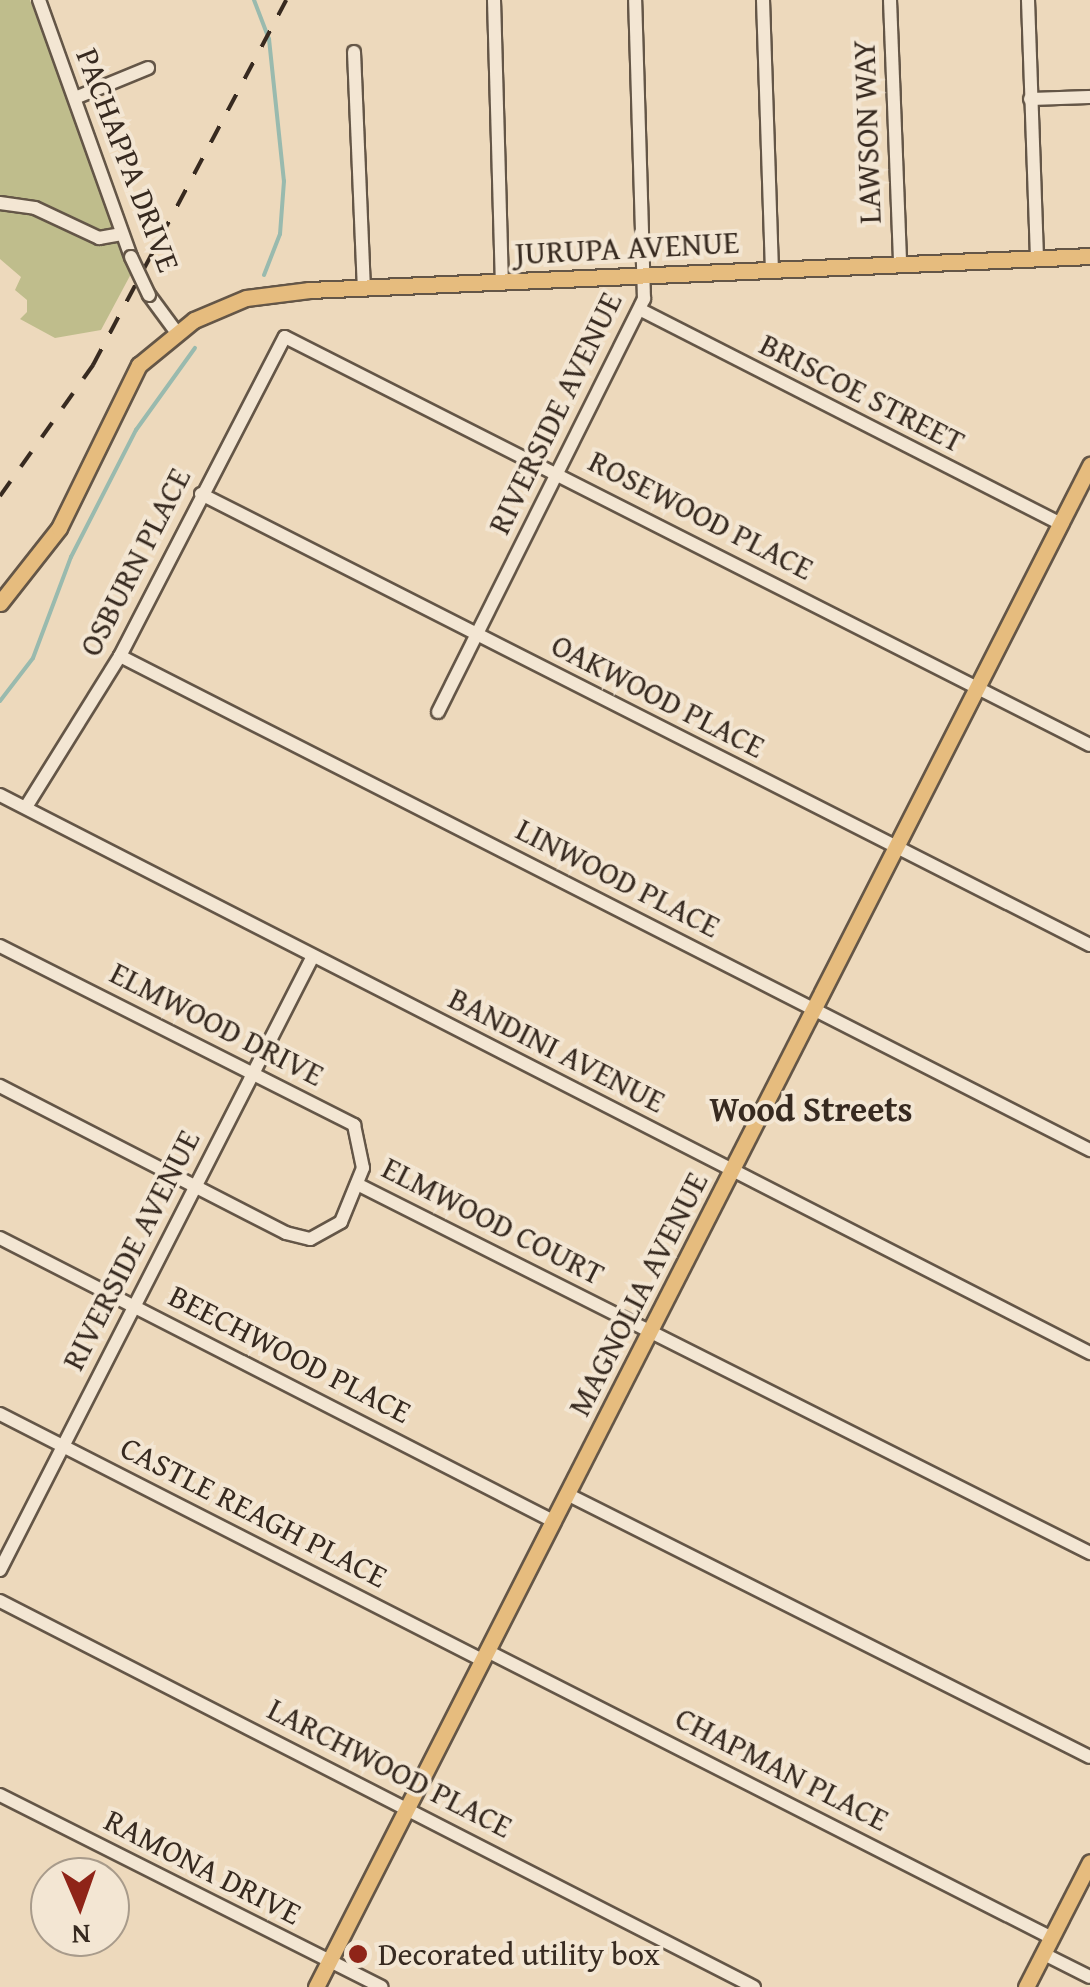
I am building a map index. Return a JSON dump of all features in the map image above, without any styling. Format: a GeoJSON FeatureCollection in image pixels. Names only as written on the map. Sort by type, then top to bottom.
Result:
{"type":"FeatureCollection","features":[{"type":"Feature","properties":{"kind":"main road","name":"JURUPA AVENUE"},"geometry":{"type":"LineString","coordinates":[[0,604],[59,528],[139,365],[177,333],[217,308],[261,294],[364,287],[1090,256]]}},
{"type":"Feature","properties":{"kind":"main road","name":"MAGNOLIA AVENUE"},"geometry":{"type":"LineString","coordinates":[[316,1987],[1090,465]]}},
{"type":"Feature","properties":{"kind":"main road"},"geometry":{"type":"LineString","coordinates":[[1026,1987],[1090,1862]]}},
{"type":"Feature","properties":{"kind":"street","name":"PACHAPPA DRIVE"},"geometry":{"type":"LineString","coordinates":[[39,0],[122,234],[149,295],[177,333]]}},
{"type":"Feature","properties":{"kind":"street"},"geometry":{"type":"LineString","coordinates":[[494,0],[502,282]]}},
{"type":"Feature","properties":{"kind":"street","name":"RIVERSIDE AVENUE"},"geometry":{"type":"LineString","coordinates":[[438,712],[641,310],[644,275],[635,0]]}},
{"type":"Feature","properties":{"kind":"street"},"geometry":{"type":"LineString","coordinates":[[763,0],[772,269]]}},
{"type":"Feature","properties":{"kind":"street","name":"LAWSON WAY"},"geometry":{"type":"LineString","coordinates":[[890,0],[900,262]]}},
{"type":"Feature","properties":{"kind":"street"},"geometry":{"type":"LineString","coordinates":[[1028,0],[1037,258]]}},
{"type":"Feature","properties":{"kind":"street"},"geometry":{"type":"LineString","coordinates":[[354,52],[364,287]]}},
{"type":"Feature","properties":{"kind":"street"},"geometry":{"type":"LineString","coordinates":[[75,98],[148,68]]}},
{"type":"Feature","properties":{"kind":"street"},"geometry":{"type":"LineString","coordinates":[[1030,99],[1090,97]]}},
{"type":"Feature","properties":{"kind":"street"},"geometry":{"type":"LineString","coordinates":[[0,203],[35,208],[99,238],[122,234]]}},
{"type":"Feature","properties":{"kind":"street","name":"BRISCOE STREET"},"geometry":{"type":"LineString","coordinates":[[641,310],[1059,524]]}},
{"type":"Feature","properties":{"kind":"street","name":"ROSEWOOD PLACE"},"geometry":{"type":"LineString","coordinates":[[284,337],[1090,745]]}},
{"type":"Feature","properties":{"kind":"street","name":"OSBURN PLACE"},"geometry":{"type":"LineString","coordinates":[[26,807],[120,656],[284,337]]}},
{"type":"Feature","properties":{"kind":"street","name":"OAKWOOD PLACE"},"geometry":{"type":"LineString","coordinates":[[201,494],[1090,945]]}},
{"type":"Feature","properties":{"kind":"street","name":"LINWOOD PLACE"},"geometry":{"type":"LineString","coordinates":[[120,656],[1090,1150]]}},
{"type":"Feature","properties":{"kind":"street","name":"BANDINI AVENUE"},"geometry":{"type":"LineString","coordinates":[[0,795],[1090,1352]]}},
{"type":"Feature","properties":{"kind":"street","name":"ELMWOOD DRIVE"},"geometry":{"type":"LineString","coordinates":[[0,946],[354,1125],[364,1151],[357,1184]]}},
{"type":"Feature","properties":{"kind":"street","name":"RIVERSIDE AVENUE"},"geometry":{"type":"LineString","coordinates":[[0,1570],[312,956]]}},
{"type":"Feature","properties":{"kind":"street","name":"ELMWOOD COURT"},"geometry":{"type":"LineString","coordinates":[[0,1086],[310,1239],[341,1222],[357,1184],[1090,1553]]}},
{"type":"Feature","properties":{"kind":"street","name":"BEECHWOOD PLACE"},"geometry":{"type":"LineString","coordinates":[[0,1238],[554,1521]]}},
{"type":"Feature","properties":{"kind":"street","name":"CASTLE REAGH PLACE"},"geometry":{"type":"LineString","coordinates":[[0,1414],[484,1655]]}},
{"type":"Feature","properties":{"kind":"street"},"geometry":{"type":"LineString","coordinates":[[567,1494],[1090,1757]]}},
{"type":"Feature","properties":{"kind":"street","name":"LARCHWOOD PLACE"},"geometry":{"type":"LineString","coordinates":[[0,1601],[754,1987]]}},
{"type":"Feature","properties":{"kind":"street","name":"CHAPMAN PLACE"},"geometry":{"type":"LineString","coordinates":[[484,1655],[1052,1938]]}},
{"type":"Feature","properties":{"kind":"street","name":"RAMONA DRIVE"},"geometry":{"type":"LineString","coordinates":[[0,1795],[381,1987]]}},
{"type":"Feature","properties":{"kind":"street"},"geometry":{"type":"LineString","coordinates":[[1044,1954],[1090,1977]]}},
{"type":"Feature","properties":{"kind":"shaded area"},"geometry":{"type":"Polygon","coordinates":[[[0,0],[30,0],[132,272],[101,330],[55,338],[20,319],[27,312],[27,300],[15,290],[21,277],[0,259],[0,0]]]}},
{"type":"Feature","properties":{"kind":"waterway"},"geometry":{"type":"LineString","coordinates":[[254,0],[269,39],[284,181],[280,234],[264,275]]}},
{"type":"Feature","properties":{"kind":"waterway"},"geometry":{"type":"LineString","coordinates":[[0,701],[33,658],[71,557],[136,430],[195,348]]}},
{"type":"Feature","properties":{"kind":"railway"},"geometry":{"type":"LineString","coordinates":[[0,496],[93,365],[286,0]]}},
{"type":"Feature","properties":{"kind":"place","name":"Decorated utility box"},"geometry":{"type":"Point","coordinates":[358,1954]}},
{"type":"Feature","properties":{"kind":"district","name":"Wood Streets"},"geometry":{"type":"Point","coordinates":[811,1109]}}]}
